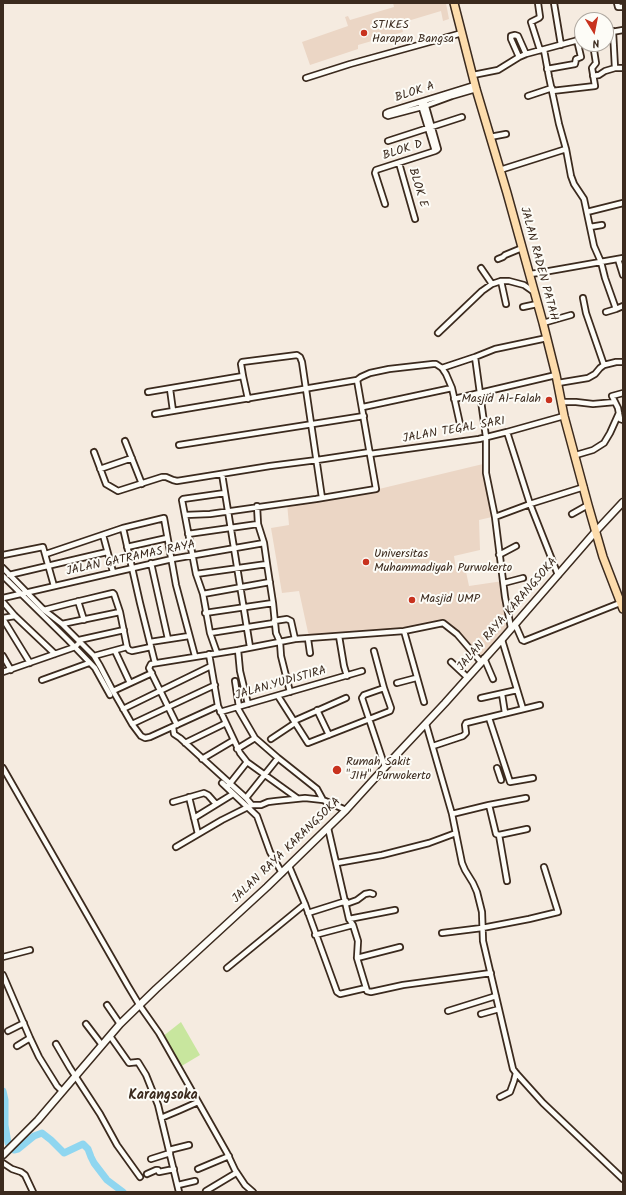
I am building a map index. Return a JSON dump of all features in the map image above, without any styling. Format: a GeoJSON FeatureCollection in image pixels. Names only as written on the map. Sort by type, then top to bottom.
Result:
{"type":"FeatureCollection","features":[{"type":"Feature","properties":{"kind":"main road","name":"JALAN RADEN PATAH"},"geometry":{"type":"LineString","coordinates":[[454,3],[475,87],[530,274],[535,305],[543,323],[544,339],[553,376],[558,383],[564,416],[576,455],[588,505],[603,557],[622,606]]}},
{"type":"Feature","properties":{"kind":"main road","name":"JALAN RAYA KARANGSOKA"},"geometry":{"type":"LineString","coordinates":[[5,1154],[38,1120],[120,1024],[282,873],[346,810],[502,640],[623,502]]}},
{"type":"Feature","properties":{"kind":"street"},"geometry":{"type":"LineString","coordinates":[[538,3],[540,17],[531,22],[542,50],[547,69],[571,176],[574,184],[584,199],[594,246],[601,262],[616,309]]}},
{"type":"Feature","properties":{"kind":"street"},"geometry":{"type":"LineString","coordinates":[[554,3],[562,45]]}},
{"type":"Feature","properties":{"kind":"street"},"geometry":{"type":"LineString","coordinates":[[618,3],[618,8],[623,7]]}},
{"type":"Feature","properties":{"kind":"street"},"geometry":{"type":"LineString","coordinates":[[306,78],[350,64],[462,33]]}},
{"type":"Feature","properties":{"kind":"street"},"geometry":{"type":"LineString","coordinates":[[519,57],[511,36],[518,36],[526,54]]}},
{"type":"Feature","properties":{"kind":"street"},"geometry":{"type":"LineString","coordinates":[[473,75],[498,70],[526,54],[574,42]]}},
{"type":"Feature","properties":{"kind":"street"},"geometry":{"type":"LineString","coordinates":[[614,50],[615,68]]}},
{"type":"Feature","properties":{"kind":"street"},"geometry":{"type":"LineString","coordinates":[[547,69],[575,64],[576,60],[581,57],[581,52]]}},
{"type":"Feature","properties":{"kind":"street"},"geometry":{"type":"LineString","coordinates":[[528,96],[552,89],[595,86],[592,67],[596,63],[594,52]]}},
{"type":"Feature","properties":{"kind":"street"},"geometry":{"type":"LineString","coordinates":[[593,76],[615,68],[623,68]]}},
{"type":"Feature","properties":{"kind":"street","name":"BLOK A"},"geometry":{"type":"LineString","coordinates":[[423,104],[388,112],[386,115],[388,116],[475,87]]}},
{"type":"Feature","properties":{"kind":"street"},"geometry":{"type":"LineString","coordinates":[[423,104],[430,128]]}},
{"type":"Feature","properties":{"kind":"street"},"geometry":{"type":"LineString","coordinates":[[388,141],[462,118]]}},
{"type":"Feature","properties":{"kind":"street","name":"BLOK D"},"geometry":{"type":"LineString","coordinates":[[385,204],[374,173],[377,169],[435,151],[430,128]]}},
{"type":"Feature","properties":{"kind":"street"},"geometry":{"type":"LineString","coordinates":[[490,136],[506,134]]}},
{"type":"Feature","properties":{"kind":"street"},"geometry":{"type":"LineString","coordinates":[[500,170],[566,149]]}},
{"type":"Feature","properties":{"kind":"street","name":"BLOK E"},"geometry":{"type":"LineString","coordinates":[[399,163],[415,219]]}},
{"type":"Feature","properties":{"kind":"street"},"geometry":{"type":"LineString","coordinates":[[587,212],[623,203]]}},
{"type":"Feature","properties":{"kind":"street"},"geometry":{"type":"LineString","coordinates":[[590,227],[602,225]]}},
{"type":"Feature","properties":{"kind":"street"},"geometry":{"type":"LineString","coordinates":[[498,259],[522,248]]}},
{"type":"Feature","properties":{"kind":"street"},"geometry":{"type":"LineString","coordinates":[[530,274],[621,258],[623,274]]}},
{"type":"Feature","properties":{"kind":"street"},"geometry":{"type":"LineString","coordinates":[[481,268],[492,284]]}},
{"type":"Feature","properties":{"kind":"street"},"geometry":{"type":"LineString","coordinates":[[438,333],[482,291],[492,284],[501,284],[509,281],[517,282],[534,292]]}},
{"type":"Feature","properties":{"kind":"street"},"geometry":{"type":"LineString","coordinates":[[501,284],[506,304]]}},
{"type":"Feature","properties":{"kind":"street"},"geometry":{"type":"LineString","coordinates":[[583,298],[586,313],[604,366]]}},
{"type":"Feature","properties":{"kind":"street"},"geometry":{"type":"LineString","coordinates":[[523,307],[535,305]]}},
{"type":"Feature","properties":{"kind":"street"},"geometry":{"type":"LineString","coordinates":[[606,312],[623,306]]}},
{"type":"Feature","properties":{"kind":"street"},"geometry":{"type":"LineString","coordinates":[[543,323],[570,315]]}},
{"type":"Feature","properties":{"kind":"street"},"geometry":{"type":"LineString","coordinates":[[442,368],[495,349],[544,339]]}},
{"type":"Feature","properties":{"kind":"street"},"geometry":{"type":"LineString","coordinates":[[248,399],[241,364],[242,362],[297,355],[300,357],[312,423],[322,498]]}},
{"type":"Feature","properties":{"kind":"street"},"geometry":{"type":"LineString","coordinates":[[475,357],[486,437],[485,468],[495,517],[507,610],[513,626],[524,641],[622,606]]}},
{"type":"Feature","properties":{"kind":"street"},"geometry":{"type":"LineString","coordinates":[[558,383],[592,376],[604,366],[616,362],[623,362]]}},
{"type":"Feature","properties":{"kind":"street"},"geometry":{"type":"LineString","coordinates":[[155,414],[357,380],[364,375],[389,369],[436,364],[442,368],[446,374],[452,388],[460,424]]}},
{"type":"Feature","properties":{"kind":"street"},"geometry":{"type":"LineString","coordinates":[[148,392],[243,376]]}},
{"type":"Feature","properties":{"kind":"street"},"geometry":{"type":"LineString","coordinates":[[454,399],[553,376]]}},
{"type":"Feature","properties":{"kind":"street"},"geometry":{"type":"LineString","coordinates":[[185,515],[210,514],[376,489],[363,407],[357,380]]}},
{"type":"Feature","properties":{"kind":"street"},"geometry":{"type":"LineString","coordinates":[[363,407],[452,388]]}},
{"type":"Feature","properties":{"kind":"street"},"geometry":{"type":"LineString","coordinates":[[170,389],[172,411]]}},
{"type":"Feature","properties":{"kind":"street"},"geometry":{"type":"LineString","coordinates":[[576,455],[593,450],[604,443],[619,413],[620,407],[612,396],[623,393]]}},
{"type":"Feature","properties":{"kind":"street"},"geometry":{"type":"LineString","coordinates":[[561,402],[593,404],[614,400]]}},
{"type":"Feature","properties":{"kind":"street"},"geometry":{"type":"LineString","coordinates":[[619,413],[620,419],[623,420]]}},
{"type":"Feature","properties":{"kind":"street"},"geometry":{"type":"LineString","coordinates":[[179,445],[364,416]]}},
{"type":"Feature","properties":{"kind":"street","name":"JALAN TEGAL SARI"},"geometry":{"type":"LineString","coordinates":[[94,452],[106,484],[118,491],[162,477],[177,481],[270,466],[486,437],[564,416]]}},
{"type":"Feature","properties":{"kind":"street"},"geometry":{"type":"LineString","coordinates":[[507,432],[530,504],[558,575]]}},
{"type":"Feature","properties":{"kind":"street"},"geometry":{"type":"LineString","coordinates":[[125,441],[142,484]]}},
{"type":"Feature","properties":{"kind":"street"},"geometry":{"type":"LineString","coordinates":[[100,469],[132,458]]}},
{"type":"Feature","properties":{"kind":"street"},"geometry":{"type":"LineString","coordinates":[[222,474],[250,647]]}},
{"type":"Feature","properties":{"kind":"street"},"geometry":{"type":"LineString","coordinates":[[495,517],[584,487]]}},
{"type":"Feature","properties":{"kind":"street"},"geometry":{"type":"LineString","coordinates":[[216,653],[205,613],[203,594],[196,574],[182,500],[225,493]]}},
{"type":"Feature","properties":{"kind":"street"},"geometry":{"type":"LineString","coordinates":[[572,514],[588,505]]}},
{"type":"Feature","properties":{"kind":"street"},"geometry":{"type":"LineString","coordinates":[[258,506],[258,524],[264,543],[268,564],[274,622],[276,633],[280,642],[281,656],[290,692]]}},
{"type":"Feature","properties":{"kind":"street"},"geometry":{"type":"LineString","coordinates":[[46,554],[123,528],[164,518],[176,585],[195,656]]}},
{"type":"Feature","properties":{"kind":"street"},"geometry":{"type":"LineString","coordinates":[[188,534],[258,524]]}},
{"type":"Feature","properties":{"kind":"street"},"geometry":{"type":"LineString","coordinates":[[123,528],[155,663]]}},
{"type":"Feature","properties":{"kind":"street"},"geometry":{"type":"LineString","coordinates":[[103,535],[113,572]]}},
{"type":"Feature","properties":{"kind":"street"},"geometry":{"type":"LineString","coordinates":[[127,547],[167,538]]}},
{"type":"Feature","properties":{"kind":"street","name":"JALAN GATRAMAS RAYA"},"geometry":{"type":"LineString","coordinates":[[3,598],[172,559],[264,543]]}},
{"type":"Feature","properties":{"kind":"street"},"geometry":{"type":"LineString","coordinates":[[499,555],[516,546]]}},
{"type":"Feature","properties":{"kind":"street"},"geometry":{"type":"LineString","coordinates":[[3,555],[43,547],[54,586]]}},
{"type":"Feature","properties":{"kind":"street"},"geometry":{"type":"LineString","coordinates":[[9,575],[107,552]]}},
{"type":"Feature","properties":{"kind":"street"},"geometry":{"type":"LineString","coordinates":[[151,564],[168,639]]}},
{"type":"Feature","properties":{"kind":"street"},"geometry":{"type":"LineString","coordinates":[[196,574],[268,564]]}},
{"type":"Feature","properties":{"kind":"street"},"geometry":{"type":"LineString","coordinates":[[3,568],[44,610],[62,624],[94,656],[100,666],[111,693]]}},
{"type":"Feature","properties":{"kind":"street"},"geometry":{"type":"LineString","coordinates":[[3,576],[95,668],[141,736],[148,738],[218,706]]}},
{"type":"Feature","properties":{"kind":"street"},"geometry":{"type":"LineString","coordinates":[[504,583],[523,578]]}},
{"type":"Feature","properties":{"kind":"street"},"geometry":{"type":"LineString","coordinates":[[203,594],[270,582]]}},
{"type":"Feature","properties":{"kind":"street"},"geometry":{"type":"LineString","coordinates":[[44,610],[112,593],[115,595],[129,650],[132,651],[168,639],[189,636]]}},
{"type":"Feature","properties":{"kind":"street"},"geometry":{"type":"LineString","coordinates":[[78,601],[84,620]]}},
{"type":"Feature","properties":{"kind":"street"},"geometry":{"type":"LineString","coordinates":[[3,602],[15,616],[55,654]]}},
{"type":"Feature","properties":{"kind":"street"},"geometry":{"type":"LineString","coordinates":[[205,613],[273,603]]}},
{"type":"Feature","properties":{"kind":"street"},"geometry":{"type":"LineString","coordinates":[[62,624],[120,612]]}},
{"type":"Feature","properties":{"kind":"street"},"geometry":{"type":"LineString","coordinates":[[15,616],[3,619],[30,663]]}},
{"type":"Feature","properties":{"kind":"street"},"geometry":{"type":"LineString","coordinates":[[210,633],[287,619],[291,621],[295,639]]}},
{"type":"Feature","properties":{"kind":"street"},"geometry":{"type":"LineString","coordinates":[[282,873],[270,852],[257,816],[246,798],[228,785],[202,758],[174,734],[175,726],[161,690],[149,666],[151,664],[295,639],[404,631],[443,622],[483,660],[492,679]]}},
{"type":"Feature","properties":{"kind":"street"},"geometry":{"type":"LineString","coordinates":[[3,672],[75,647],[80,641],[124,630]]}},
{"type":"Feature","properties":{"kind":"street"},"geometry":{"type":"LineString","coordinates":[[404,631],[424,702]]}},
{"type":"Feature","properties":{"kind":"street"},"geometry":{"type":"LineString","coordinates":[[339,636],[344,666],[350,675]]}},
{"type":"Feature","properties":{"kind":"street"},"geometry":{"type":"LineString","coordinates":[[308,638],[310,653]]}},
{"type":"Feature","properties":{"kind":"street"},"geometry":{"type":"LineString","coordinates":[[502,640],[523,709]]}},
{"type":"Feature","properties":{"kind":"street"},"geometry":{"type":"LineString","coordinates":[[94,656],[127,647]]}},
{"type":"Feature","properties":{"kind":"street"},"geometry":{"type":"LineString","coordinates":[[238,650],[240,671],[248,704]]}},
{"type":"Feature","properties":{"kind":"street"},"geometry":{"type":"LineString","coordinates":[[115,651],[130,683]]}},
{"type":"Feature","properties":{"kind":"street"},"geometry":{"type":"LineString","coordinates":[[278,696],[308,743],[391,710],[374,651]]}},
{"type":"Feature","properties":{"kind":"street"},"geometry":{"type":"LineString","coordinates":[[209,654],[218,706],[237,749],[247,762],[297,798]]}},
{"type":"Feature","properties":{"kind":"street"},"geometry":{"type":"LineString","coordinates":[[3,656],[11,670]]}},
{"type":"Feature","properties":{"kind":"street"},"geometry":{"type":"LineString","coordinates":[[451,662],[467,677]]}},
{"type":"Feature","properties":{"kind":"street"},"geometry":{"type":"LineString","coordinates":[[42,680],[89,663]]}},
{"type":"Feature","properties":{"kind":"street"},"geometry":{"type":"LineString","coordinates":[[123,708],[211,666]]}},
{"type":"Feature","properties":{"kind":"street","name":"JALAN.YUDISTIRA"},"geometry":{"type":"LineString","coordinates":[[220,712],[362,671]]}},
{"type":"Feature","properties":{"kind":"street"},"geometry":{"type":"LineString","coordinates":[[111,693],[152,673]]}},
{"type":"Feature","properties":{"kind":"street"},"geometry":{"type":"LineString","coordinates":[[396,682],[416,678]]}},
{"type":"Feature","properties":{"kind":"street"},"geometry":{"type":"LineString","coordinates":[[235,681],[238,707],[255,738],[317,789],[323,800]]}},
{"type":"Feature","properties":{"kind":"street"},"geometry":{"type":"LineString","coordinates":[[132,724],[215,685]]}},
{"type":"Feature","properties":{"kind":"street"},"geometry":{"type":"LineString","coordinates":[[384,688],[362,697],[384,768]]}},
{"type":"Feature","properties":{"kind":"street"},"geometry":{"type":"LineString","coordinates":[[481,698],[517,690]]}},
{"type":"Feature","properties":{"kind":"street"},"geometry":{"type":"LineString","coordinates":[[502,694],[505,714]]}},
{"type":"Feature","properties":{"kind":"street"},"geometry":{"type":"LineString","coordinates":[[271,739],[295,722],[317,710],[346,698]]}},
{"type":"Feature","properties":{"kind":"street"},"geometry":{"type":"LineString","coordinates":[[433,746],[463,736],[466,733],[466,723],[540,705]]}},
{"type":"Feature","properties":{"kind":"street"},"geometry":{"type":"LineString","coordinates":[[317,710],[329,735]]}},
{"type":"Feature","properties":{"kind":"street"},"geometry":{"type":"LineString","coordinates":[[489,718],[510,782],[533,778]]}},
{"type":"Feature","properties":{"kind":"street"},"geometry":{"type":"LineString","coordinates":[[185,743],[226,723]]}},
{"type":"Feature","properties":{"kind":"street"},"geometry":{"type":"LineString","coordinates":[[426,724],[452,814],[463,866],[474,883],[477,892],[482,912],[483,941],[510,1060],[516,1073],[543,1104],[623,1179]]}},
{"type":"Feature","properties":{"kind":"street"},"geometry":{"type":"LineString","coordinates":[[237,749],[255,738]]}},
{"type":"Feature","properties":{"kind":"street"},"geometry":{"type":"LineString","coordinates":[[202,758],[234,740]]}},
{"type":"Feature","properties":{"kind":"street"},"geometry":{"type":"LineString","coordinates":[[246,798],[278,758]]}},
{"type":"Feature","properties":{"kind":"street"},"geometry":{"type":"LineString","coordinates":[[228,785],[247,762]]}},
{"type":"Feature","properties":{"kind":"street"},"geometry":{"type":"LineString","coordinates":[[3,768],[140,1006],[159,1033],[236,1173],[245,1185],[253,1192]]}},
{"type":"Feature","properties":{"kind":"street"},"geometry":{"type":"LineString","coordinates":[[501,780],[498,770],[506,771]]}},
{"type":"Feature","properties":{"kind":"street"},"geometry":{"type":"LineString","coordinates":[[222,783],[228,785],[233,794],[250,806]]}},
{"type":"Feature","properties":{"kind":"street"},"geometry":{"type":"LineString","coordinates":[[173,802],[206,793],[216,804]]}},
{"type":"Feature","properties":{"kind":"street"},"geometry":{"type":"LineString","coordinates":[[194,818],[233,794]]}},
{"type":"Feature","properties":{"kind":"street"},"geometry":{"type":"LineString","coordinates":[[189,797],[198,834]]}},
{"type":"Feature","properties":{"kind":"street"},"geometry":{"type":"LineString","coordinates":[[176,847],[250,806],[268,802],[297,798],[323,800],[346,810]]}},
{"type":"Feature","properties":{"kind":"street"},"geometry":{"type":"LineString","coordinates":[[452,814],[526,798]]}},
{"type":"Feature","properties":{"kind":"street"},"geometry":{"type":"LineString","coordinates":[[489,805],[496,834],[499,835],[507,880]]}},
{"type":"Feature","properties":{"kind":"street"},"geometry":{"type":"LineString","coordinates":[[328,828],[349,919],[353,925],[358,942],[357,958],[367,991],[371,992],[403,985],[491,973]]}},
{"type":"Feature","properties":{"kind":"street"},"geometry":{"type":"LineString","coordinates":[[499,835],[527,829]]}},
{"type":"Feature","properties":{"kind":"street"},"geometry":{"type":"LineString","coordinates":[[337,863],[382,855],[429,843],[456,833]]}},
{"type":"Feature","properties":{"kind":"street"},"geometry":{"type":"LineString","coordinates":[[289,866],[305,904],[336,992],[340,994],[366,988]]}},
{"type":"Feature","properties":{"kind":"street"},"geometry":{"type":"LineString","coordinates":[[442,933],[482,928],[558,912],[544,867]]}},
{"type":"Feature","properties":{"kind":"street"},"geometry":{"type":"LineString","coordinates":[[308,913],[356,900],[365,894],[373,894]]}},
{"type":"Feature","properties":{"kind":"street"},"geometry":{"type":"LineString","coordinates":[[227,968],[305,904]]}},
{"type":"Feature","properties":{"kind":"street"},"geometry":{"type":"LineString","coordinates":[[349,919],[395,910]]}},
{"type":"Feature","properties":{"kind":"street"},"geometry":{"type":"LineString","coordinates":[[316,934],[353,925]]}},
{"type":"Feature","properties":{"kind":"street"},"geometry":{"type":"LineString","coordinates":[[357,958],[400,947]]}},
{"type":"Feature","properties":{"kind":"street"},"geometry":{"type":"LineString","coordinates":[[3,956],[30,950]]}},
{"type":"Feature","properties":{"kind":"street"},"geometry":{"type":"LineString","coordinates":[[3,975],[39,1057],[57,1086],[62,1091]]}},
{"type":"Feature","properties":{"kind":"street"},"geometry":{"type":"LineString","coordinates":[[448,1011],[496,996]]}},
{"type":"Feature","properties":{"kind":"street"},"geometry":{"type":"LineString","coordinates":[[107,1005],[120,1024]]}},
{"type":"Feature","properties":{"kind":"street"},"geometry":{"type":"LineString","coordinates":[[481,1014],[499,1010]]}},
{"type":"Feature","properties":{"kind":"street"},"geometry":{"type":"LineString","coordinates":[[8,1031],[24,1024]]}},
{"type":"Feature","properties":{"kind":"street"},"geometry":{"type":"LineString","coordinates":[[86,1024],[102,1045]]}},
{"type":"Feature","properties":{"kind":"street"},"geometry":{"type":"LineString","coordinates":[[110,1036],[129,1063],[139,1063],[146,1075],[153,1091],[161,1118],[179,1192]]}},
{"type":"Feature","properties":{"kind":"street"},"geometry":{"type":"LineString","coordinates":[[17,1046],[30,1038]]}},
{"type":"Feature","properties":{"kind":"street"},"geometry":{"type":"LineString","coordinates":[[56,1044],[100,1114],[117,1146],[140,1177]]}},
{"type":"Feature","properties":{"kind":"street"},"geometry":{"type":"LineString","coordinates":[[500,1097],[510,1092],[516,1073]]}},
{"type":"Feature","properties":{"kind":"street"},"geometry":{"type":"LineString","coordinates":[[161,1118],[198,1102]]}},
{"type":"Feature","properties":{"kind":"street"},"geometry":{"type":"LineString","coordinates":[[151,1159],[189,1145]]}},
{"type":"Feature","properties":{"kind":"street"},"geometry":{"type":"LineString","coordinates":[[198,1170],[228,1156]]}},
{"type":"Feature","properties":{"kind":"street"},"geometry":{"type":"LineString","coordinates":[[3,1163],[25,1175],[33,1192]]}},
{"type":"Feature","properties":{"kind":"street"},"geometry":{"type":"LineString","coordinates":[[146,1174],[156,1170],[159,1172],[174,1169]]}},
{"type":"Feature","properties":{"kind":"street"},"geometry":{"type":"LineString","coordinates":[[206,1191],[236,1173]]}},
{"type":"Feature","properties":{"kind":"street"},"geometry":{"type":"LineString","coordinates":[[178,1185],[195,1181]]}},
{"type":"Feature","properties":{"kind":"shaded area","name":"STIKES Harapan Bangsa"},"geometry":{"type":"Polygon","coordinates":[[[393,3],[446,3],[449,19],[443,21],[441,11],[401,23],[403,32],[358,45],[358,49],[310,65],[302,42],[348,26],[345,17],[348,16],[350,20],[394,7],[393,3]]]}},
{"type":"Feature","properties":{"kind":"shaded area","name":"Universitas Muhammadiyah Purwokerto"},"geometry":{"type":"Polygon","coordinates":[[[483,464],[492,517],[479,520],[480,550],[454,556],[456,570],[465,567],[469,586],[503,581],[510,628],[481,661],[442,622],[397,630],[309,637],[299,591],[282,593],[271,528],[289,525],[287,503],[379,489],[483,464]]]}},
{"type":"Feature","properties":{"kind":"green space"},"geometry":{"type":"Polygon","coordinates":[[[181,1022],[200,1055],[180,1067],[162,1037],[181,1022]]]}},
{"type":"Feature","properties":{"kind":"waterway"},"geometry":{"type":"LineString","coordinates":[[3,1091],[5,1100],[5,1125],[8,1143],[14,1150],[18,1149],[34,1136],[42,1133],[64,1153],[83,1144],[88,1149],[94,1163],[107,1180],[123,1192]]}},
{"type":"Feature","properties":{"kind":"place","name":"STIKES Harapan Bangsa"},"geometry":{"type":"Point","coordinates":[364,33]}},
{"type":"Feature","properties":{"kind":"place","name":"Masjid Al-Falah"},"geometry":{"type":"Point","coordinates":[549,400]}},
{"type":"Feature","properties":{"kind":"place","name":"Universitas Muhammadiyah Purwokerto"},"geometry":{"type":"Point","coordinates":[366,562]}},
{"type":"Feature","properties":{"kind":"place","name":"Masjid UMP"},"geometry":{"type":"Point","coordinates":[412,600]}},
{"type":"Feature","properties":{"kind":"place","name":"Rumah Sakit \"JIH\" Purwokerto"},"geometry":{"type":"Point","coordinates":[337,770]}},
{"type":"Feature","properties":{"kind":"district","name":"Karangsoka"},"geometry":{"type":"Point","coordinates":[163,1097]}}]}
